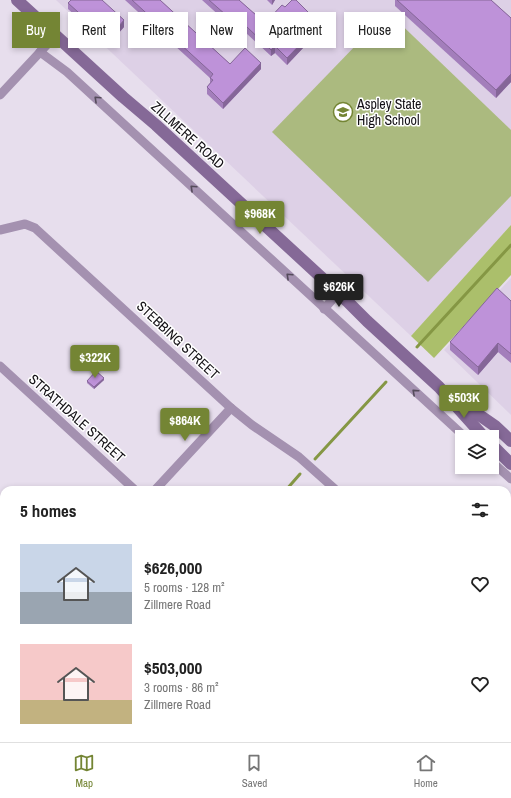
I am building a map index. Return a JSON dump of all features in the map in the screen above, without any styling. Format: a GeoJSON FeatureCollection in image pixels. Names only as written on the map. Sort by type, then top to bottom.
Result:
{"type":"FeatureCollection","features":[{"type":"Feature","properties":{"kind":"main road","name":"ZILLMERE ROAD"},"geometry":{"type":"LineString","coordinates":[[17,0],[30,12]]}},
{"type":"Feature","properties":{"kind":"main road","name":"ZILLMERE ROAD"},"geometry":{"type":"LineString","coordinates":[[60,40],[156,125],[439,387],[478,430]]}},
{"type":"Feature","properties":{"kind":"main road","name":"ZILLMERE ROAD"},"geometry":{"type":"LineString","coordinates":[[439,387],[495,426],[511,441]]}},
{"type":"Feature","properties":{"kind":"main road"},"geometry":{"type":"LineString","coordinates":[[499,452],[511,464]]}},
{"type":"Feature","properties":{"kind":"street"},"geometry":{"type":"LineString","coordinates":[[0,96],[44,48]]}},
{"type":"Feature","properties":{"kind":"street"},"geometry":{"type":"LineString","coordinates":[[40,52],[67,72],[457,430]]}},
{"type":"Feature","properties":{"kind":"street","name":"STEBBING STREET"},"geometry":{"type":"LineString","coordinates":[[0,230],[25,224],[35,228],[231,408],[252,425],[299,457],[332,486]]}},
{"type":"Feature","properties":{"kind":"street"},"geometry":{"type":"LineString","coordinates":[[324,309],[338,293]]}},
{"type":"Feature","properties":{"kind":"street","name":"STRATHDALE STREET"},"geometry":{"type":"LineString","coordinates":[[0,366],[131,486]]}},
{"type":"Feature","properties":{"kind":"street"},"geometry":{"type":"LineString","coordinates":[[159,486],[231,408]]}},
{"type":"Feature","properties":{"kind":"street"},"geometry":{"type":"LineString","coordinates":[[499,468],[511,479]]}},
{"type":"Feature","properties":{"kind":"shaded area","name":"Aspley State High School"},"geometry":{"type":"Polygon","coordinates":[[[56,0],[511,0],[511,225],[411,336],[107,48],[120,48],[120,12],[69,12],[56,0]]]}},
{"type":"Feature","properties":{"kind":"shaded area"},"geometry":{"type":"Polygon","coordinates":[[[511,278],[511,415],[444,350],[511,278]]]}},
{"type":"Feature","properties":{"kind":"green space"},"geometry":{"type":"Polygon","coordinates":[[[405,28],[511,130],[511,196],[428,282],[272,132],[353,48],[405,48],[405,28]]]}},
{"type":"Feature","properties":{"kind":"green space"},"geometry":{"type":"Polygon","coordinates":[[[511,225],[511,275],[434,358],[411,336],[511,225]]]}},
{"type":"Feature","properties":{"kind":"building"},"geometry":{"type":"Polygon","coordinates":[[[71,0],[102,0],[115,12],[78,12],[68,3],[71,0]]]}},
{"type":"Feature","properties":{"kind":"building"},"geometry":{"type":"Polygon","coordinates":[[[132,0],[160,0],[173,12],[145,12],[132,0]]]}},
{"type":"Feature","properties":{"kind":"building"},"geometry":{"type":"Polygon","coordinates":[[[209,0],[239,0],[255,14],[255,35],[247,27],[247,12],[223,12],[209,0]]]}},
{"type":"Feature","properties":{"kind":"building"},"geometry":{"type":"Polygon","coordinates":[[[292,0],[296,0],[308,12],[275,12],[282,5],[285,7],[292,0]]]}},
{"type":"Feature","properties":{"kind":"building"},"geometry":{"type":"Polygon","coordinates":[[[397,0],[491,0],[511,18],[511,74],[496,90],[397,0]]]}},
{"type":"Feature","properties":{"kind":"building"},"geometry":{"type":"Polygon","coordinates":[[[120,16],[124,20],[120,25],[120,16]]]}},
{"type":"Feature","properties":{"kind":"building"},"geometry":{"type":"Polygon","coordinates":[[[188,26],[196,33],[196,48],[212,48],[230,64],[245,48],[261,63],[223,103],[207,87],[213,80],[210,78],[213,74],[185,48],[188,48],[188,26]]]}},
{"type":"Feature","properties":{"kind":"building"},"geometry":{"type":"Polygon","coordinates":[[[277,48],[297,48],[287,58],[277,48]]]}},
{"type":"Feature","properties":{"kind":"building"},"geometry":{"type":"Polygon","coordinates":[[[497,288],[511,301],[511,354],[498,343],[478,367],[450,342],[497,288]]]}},
{"type":"Feature","properties":{"kind":"building"},"geometry":{"type":"Polygon","coordinates":[[[96,371],[104,378],[94,387],[87,381],[96,371]]]}},
{"type":"Feature","properties":{"kind":"waterway"},"geometry":{"type":"LineString","coordinates":[[417,347],[511,245]]}},
{"type":"Feature","properties":{"kind":"waterway"},"geometry":{"type":"LineString","coordinates":[[315,459],[386,382]]}},
{"type":"Feature","properties":{"kind":"waterway"},"geometry":{"type":"LineString","coordinates":[[290,486],[300,474]]}},
{"type":"Feature","properties":{"kind":"place","name":"Aspley State High School"},"geometry":{"type":"Point","coordinates":[343,112]}}]}
